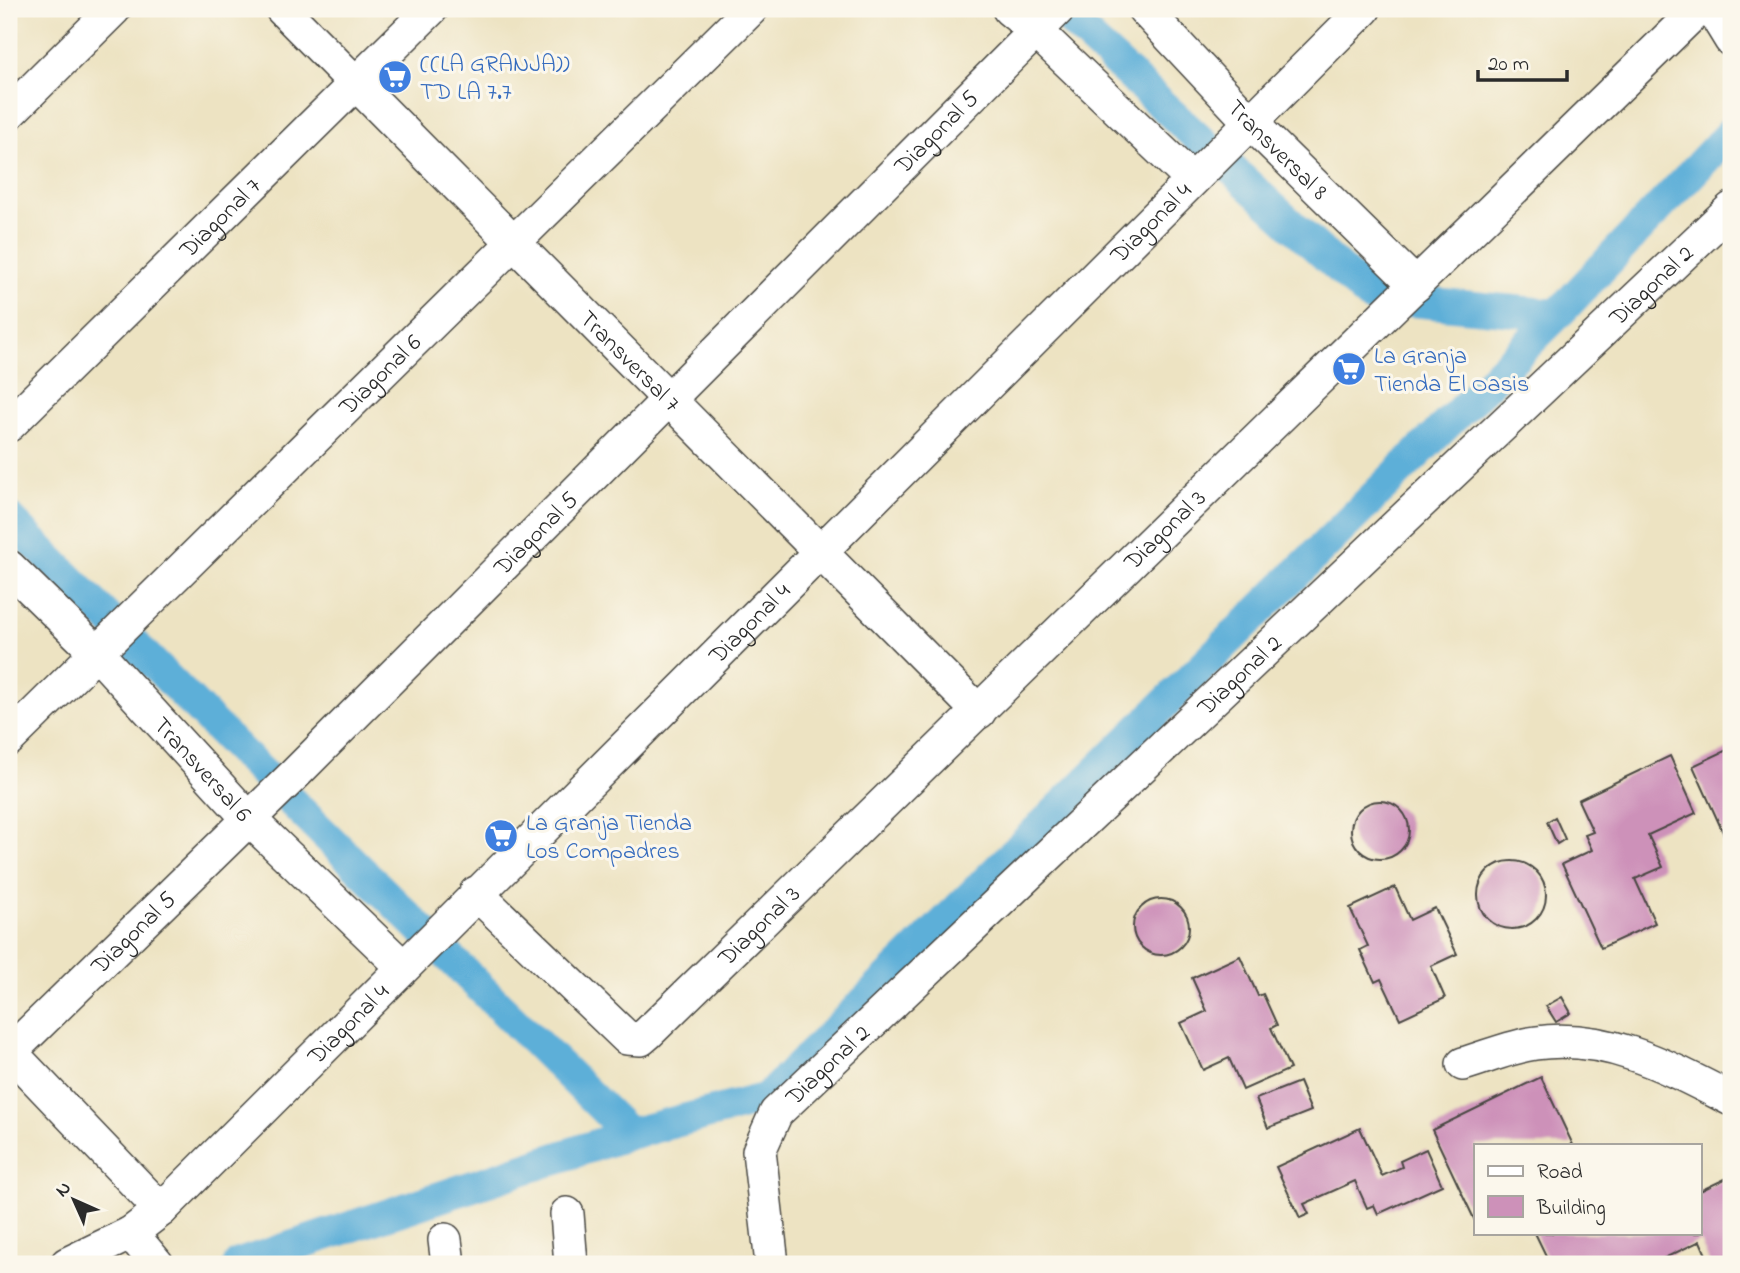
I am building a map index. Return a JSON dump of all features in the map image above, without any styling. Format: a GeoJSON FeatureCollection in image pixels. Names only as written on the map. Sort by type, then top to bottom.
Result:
{"type":"FeatureCollection","features":[{"type":"Feature","properties":{"kind":"street"},"geometry":{"type":"LineString","coordinates":[[9,113],[114,9]]}},
{"type":"Feature","properties":{"kind":"street","name":"Transversal 7"},"geometry":{"type":"LineString","coordinates":[[282,9],[979,712]]}},
{"type":"Feature","properties":{"kind":"street","name":"Diagonal 7"},"geometry":{"type":"LineString","coordinates":[[9,425],[431,9]]}},
{"type":"Feature","properties":{"kind":"street","name":"Diagonal 6"},"geometry":{"type":"LineString","coordinates":[[9,739],[751,9]]}},
{"type":"Feature","properties":{"kind":"street"},"geometry":{"type":"LineString","coordinates":[[1009,9],[1046,21],[1199,174]]}},
{"type":"Feature","properties":{"kind":"street","name":"Transversal 8"},"geometry":{"type":"LineString","coordinates":[[1144,9],[1241,132],[1405,296]]}},
{"type":"Feature","properties":{"kind":"street","name":"Diagonal 4"},"geometry":{"type":"LineString","coordinates":[[67,1264],[131,1233],[161,1210],[1364,9]]}},
{"type":"Feature","properties":{"kind":"street","name":"Diagonal 3"},"geometry":{"type":"LineString","coordinates":[[476,893],[627,1038],[641,1039],[1698,9]]}},
{"type":"Feature","properties":{"kind":"street"},"geometry":{"type":"LineString","coordinates":[[1712,9],[1731,40]]}},
{"type":"Feature","properties":{"kind":"street","name":"Diagonal 5"},"geometry":{"type":"LineString","coordinates":[[9,1053],[255,814],[1046,21]]}},
{"type":"Feature","properties":{"kind":"street","name":"Diagonal 2"},"geometry":{"type":"LineString","coordinates":[[772,1264],[759,1151],[776,1113],[1731,209]]}},
{"type":"Feature","properties":{"kind":"street","name":"Transversal 6"},"geometry":{"type":"LineString","coordinates":[[9,567],[116,633],[255,814],[420,949]]}},
{"type":"Feature","properties":{"kind":"street"},"geometry":{"type":"LineString","coordinates":[[1463,1064],[1536,1043],[1590,1042],[1653,1060],[1731,1099]]}},
{"type":"Feature","properties":{"kind":"street"},"geometry":{"type":"LineString","coordinates":[[9,1053],[161,1210]]}},
{"type":"Feature","properties":{"kind":"street"},"geometry":{"type":"LineString","coordinates":[[567,1214],[571,1264]]}},
{"type":"Feature","properties":{"kind":"street"},"geometry":{"type":"LineString","coordinates":[[131,1233],[157,1264]]}},
{"type":"Feature","properties":{"kind":"building"},"geometry":{"type":"Polygon","coordinates":[[[1731,748],[1731,850],[1693,766],[1731,748]]]}},
{"type":"Feature","properties":{"kind":"building"},"geometry":{"type":"Polygon","coordinates":[[[1670,756],[1696,813],[1648,835],[1663,867],[1635,879],[1655,923],[1601,948],[1562,864],[1592,850],[1585,835],[1593,832],[1578,800],[1670,756]]]}},
{"type":"Feature","properties":{"kind":"building"},"geometry":{"type":"Polygon","coordinates":[[[1380,801],[1391,803],[1404,814],[1409,830],[1407,841],[1396,854],[1380,859],[1369,857],[1356,846],[1351,830],[1353,819],[1364,806],[1380,801]]]}},
{"type":"Feature","properties":{"kind":"building"},"geometry":{"type":"Polygon","coordinates":[[[1555,817],[1565,839],[1557,844],[1547,822],[1555,817]]]}},
{"type":"Feature","properties":{"kind":"building"},"geometry":{"type":"Polygon","coordinates":[[[1505,861],[1519,861],[1531,866],[1541,876],[1546,895],[1541,914],[1531,924],[1519,929],[1505,929],[1493,924],[1483,914],[1478,902],[1478,888],[1483,876],[1493,866],[1505,861]]]}},
{"type":"Feature","properties":{"kind":"building"},"geometry":{"type":"Polygon","coordinates":[[[1395,887],[1410,920],[1435,908],[1457,954],[1431,966],[1445,998],[1400,1019],[1381,979],[1375,982],[1360,950],[1368,946],[1350,908],[1395,887]]]}},
{"type":"Feature","properties":{"kind":"building"},"geometry":{"type":"Polygon","coordinates":[[[1155,899],[1167,899],[1177,903],[1185,911],[1189,927],[1185,943],[1177,951],[1167,955],[1155,955],[1145,951],[1137,943],[1133,933],[1133,921],[1137,911],[1145,903],[1155,899]]]}},
{"type":"Feature","properties":{"kind":"building"},"geometry":{"type":"Polygon","coordinates":[[[1240,956],[1258,996],[1263,994],[1277,1025],[1271,1028],[1290,1069],[1243,1090],[1229,1058],[1203,1070],[1181,1023],[1207,1011],[1192,978],[1240,956]]]}},
{"type":"Feature","properties":{"kind":"building"},"geometry":{"type":"Polygon","coordinates":[[[1562,997],[1571,1013],[1556,1022],[1546,1006],[1562,997]]]}},
{"type":"Feature","properties":{"kind":"building"},"geometry":{"type":"Polygon","coordinates":[[[1541,1077],[1573,1144],[1474,1144],[1474,1219],[1432,1130],[1541,1077]]]}},
{"type":"Feature","properties":{"kind":"building"},"geometry":{"type":"Polygon","coordinates":[[[1299,1082],[1311,1111],[1268,1128],[1256,1099],[1299,1082]]]}},
{"type":"Feature","properties":{"kind":"building"},"geometry":{"type":"Polygon","coordinates":[[[1360,1128],[1382,1176],[1402,1167],[1400,1161],[1426,1149],[1442,1185],[1378,1214],[1374,1205],[1367,1208],[1355,1181],[1304,1204],[1309,1214],[1300,1218],[1276,1167],[1360,1128]]]}},
{"type":"Feature","properties":{"kind":"building"},"geometry":{"type":"Polygon","coordinates":[[[1731,1176],[1731,1264],[1710,1264],[1700,1241],[1652,1264],[1550,1264],[1535,1234],[1702,1234],[1702,1190],[1731,1176]]]}},
{"type":"Feature","properties":{"kind":"waterway"},"geometry":{"type":"LineString","coordinates":[[1058,9],[1370,297],[1557,315]]}},
{"type":"Feature","properties":{"kind":"waterway"},"geometry":{"type":"LineString","coordinates":[[239,1264],[629,1134],[767,1098],[1557,315],[1731,132]]}},
{"type":"Feature","properties":{"kind":"waterway"},"geometry":{"type":"LineString","coordinates":[[9,518],[246,757],[629,1134]]}},
{"type":"Feature","properties":{"kind":"place","name":"((LA GRANJA)) TD LA 7.7"},"geometry":{"type":"Point","coordinates":[395,77]}},
{"type":"Feature","properties":{"kind":"place","name":"La Granja Tienda El Oasis"},"geometry":{"type":"Point","coordinates":[1349,369]}},
{"type":"Feature","properties":{"kind":"place","name":"La Granja Tienda Los Compadres"},"geometry":{"type":"Point","coordinates":[501,836]}}]}
